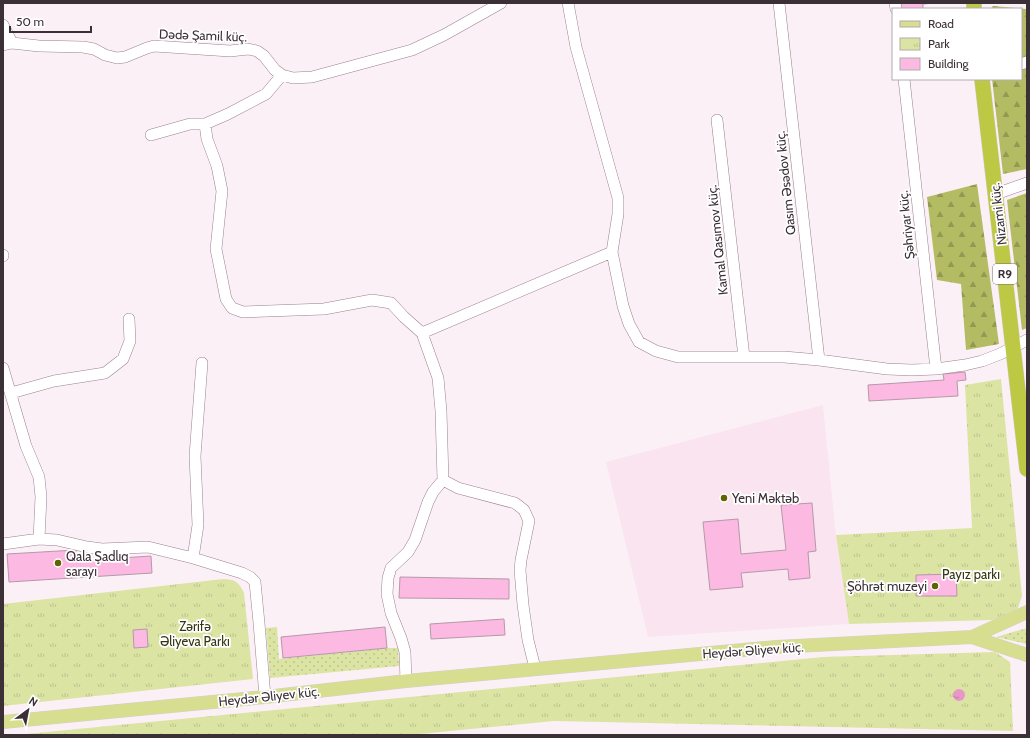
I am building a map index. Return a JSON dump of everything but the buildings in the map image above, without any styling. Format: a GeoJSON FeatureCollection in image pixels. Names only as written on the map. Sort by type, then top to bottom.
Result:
{"type":"FeatureCollection","features":[{"type":"Feature","properties":{"kind":"highway","name":"Nizami küç."},"geometry":{"type":"LineString","coordinates":[[982,80],[1027,469]]}},
{"type":"Feature","properties":{"kind":"main road"},"geometry":{"type":"LineString","coordinates":[[972,638],[1027,612]]}},
{"type":"Feature","properties":{"kind":"main road","name":"Heydər Əliyev küç."},"geometry":{"type":"LineString","coordinates":[[3,722],[264,697],[534,668],[776,647],[972,638]]}},
{"type":"Feature","properties":{"kind":"main road"},"geometry":{"type":"LineString","coordinates":[[972,638],[1027,655]]}},
{"type":"Feature","properties":{"kind":"street"},"geometry":{"type":"LineString","coordinates":[[151,135],[190,124],[205,124],[228,114],[266,94],[282,76],[293,78],[312,77],[412,50],[444,35],[501,3]]}},
{"type":"Feature","properties":{"kind":"street"},"geometry":{"type":"LineString","coordinates":[[568,3],[576,47],[618,198],[618,214],[612,252],[623,306],[629,324],[639,342],[656,351],[678,357],[784,357],[887,369],[912,370],[936,369],[982,361],[1000,354],[1027,340]]}},
{"type":"Feature","properties":{"kind":"street","name":"Qasım Əsədov küç."},"geometry":{"type":"LineString","coordinates":[[779,3],[819,360]]}},
{"type":"Feature","properties":{"kind":"street"},"geometry":{"type":"LineString","coordinates":[[3,25],[8,44]]}},
{"type":"Feature","properties":{"kind":"street","name":"Dədə Şamil küç."},"geometry":{"type":"LineString","coordinates":[[8,44],[82,47],[94,49],[105,55],[117,58],[125,57],[154,46],[230,51],[248,49],[257,51],[264,56],[282,76]]}},
{"type":"Feature","properties":{"kind":"street","name":"Şəhriyar küç."},"geometry":{"type":"LineString","coordinates":[[904,80],[936,369]]}},
{"type":"Feature","properties":{"kind":"street","name":"Kamal Qasımov küç."},"geometry":{"type":"LineString","coordinates":[[717,120],[744,358]]}},
{"type":"Feature","properties":{"kind":"street"},"geometry":{"type":"LineString","coordinates":[[205,124],[207,139],[217,166],[222,191],[216,249],[226,299],[232,308],[243,312],[324,309],[372,300],[391,303],[422,333],[438,378],[442,412],[443,480],[433,492],[428,502],[415,540],[408,552],[390,568],[388,578],[387,594],[391,613],[405,652],[406,681]]}},
{"type":"Feature","properties":{"kind":"street"},"geometry":{"type":"LineString","coordinates":[[996,194],[1027,183]]}},
{"type":"Feature","properties":{"kind":"street"},"geometry":{"type":"LineString","coordinates":[[422,333],[612,252]]}},
{"type":"Feature","properties":{"kind":"street"},"geometry":{"type":"LineString","coordinates":[[10,393],[54,381],[105,373],[123,359],[130,341],[129,318]]}},
{"type":"Feature","properties":{"kind":"street"},"geometry":{"type":"LineString","coordinates":[[194,558],[198,525],[195,456],[202,363]]}},
{"type":"Feature","properties":{"kind":"street"},"geometry":{"type":"LineString","coordinates":[[3,368],[26,446],[39,477],[41,497],[39,539]]}},
{"type":"Feature","properties":{"kind":"street"},"geometry":{"type":"LineString","coordinates":[[443,480],[458,488],[515,503],[524,510],[529,521],[520,570],[523,605],[534,668]]}},
{"type":"Feature","properties":{"kind":"street"},"geometry":{"type":"LineString","coordinates":[[3,544],[39,539],[57,540],[102,549],[148,548],[194,558],[242,573],[250,577],[255,582],[264,697]]}},
{"type":"Feature","properties":{"kind":"shaded area","name":"Yeni Məktəb"},"geometry":{"type":"Polygon","coordinates":[[[823,405],[836,535],[849,624],[648,637],[606,462],[823,405]]]}},
{"type":"Feature","properties":{"kind":"green space"},"geometry":{"type":"Polygon","coordinates":[[[993,6],[1015,8],[992,8],[993,6]]]}},
{"type":"Feature","properties":{"kind":"green space"},"geometry":{"type":"Polygon","coordinates":[[[1022,9],[1026,9],[1027,169],[1003,174],[992,80],[1022,80],[1022,9]]]}},
{"type":"Feature","properties":{"kind":"green space"},"geometry":{"type":"Polygon","coordinates":[[[977,184],[999,344],[966,350],[961,284],[937,280],[927,197],[977,184]]]}},
{"type":"Feature","properties":{"kind":"green space"},"geometry":{"type":"Polygon","coordinates":[[[1027,193],[1027,328],[1022,330],[1007,200],[1027,193]]]}},
{"type":"Feature","properties":{"kind":"green space","name":"Payız parkı"},"geometry":{"type":"Polygon","coordinates":[[[1001,379],[1022,596],[1017,611],[1010,615],[992,620],[849,624],[836,535],[972,528],[965,385],[1001,379]]]}},
{"type":"Feature","properties":{"kind":"green space","name":"Zərifə Əliyeva Parkı"},"geometry":{"type":"Polygon","coordinates":[[[223,579],[236,582],[244,593],[253,679],[3,706],[3,604],[223,579]]]}},
{"type":"Feature","properties":{"kind":"green space"},"geometry":{"type":"Polygon","coordinates":[[[277,627],[279,659],[398,648],[399,666],[270,678],[266,628],[277,627]]]}},
{"type":"Feature","properties":{"kind":"green space"},"geometry":{"type":"Polygon","coordinates":[[[1027,628],[1027,644],[996,637],[1027,628]]]}},
{"type":"Feature","properties":{"kind":"green space"},"geometry":{"type":"Polygon","coordinates":[[[995,652],[1010,662],[1013,731],[554,721],[409,735],[15,735],[823,657],[995,652]]]}},
{"type":"Feature","properties":{"kind":"water"},"geometry":{"type":"Polygon","coordinates":[[[957,689],[961,689],[965,695],[961,701],[957,701],[953,697],[953,693],[957,689]]]}},
{"type":"Feature","properties":{"kind":"place","name":"Yeni Məktəb"},"geometry":{"type":"Point","coordinates":[724,498]}},
{"type":"Feature","properties":{"kind":"place","name":"Qala Şadlıq sarayı"},"geometry":{"type":"Point","coordinates":[58,563]}},
{"type":"Feature","properties":{"kind":"place","name":"Şöhrət muzeyi"},"geometry":{"type":"Point","coordinates":[935,586]}}]}
